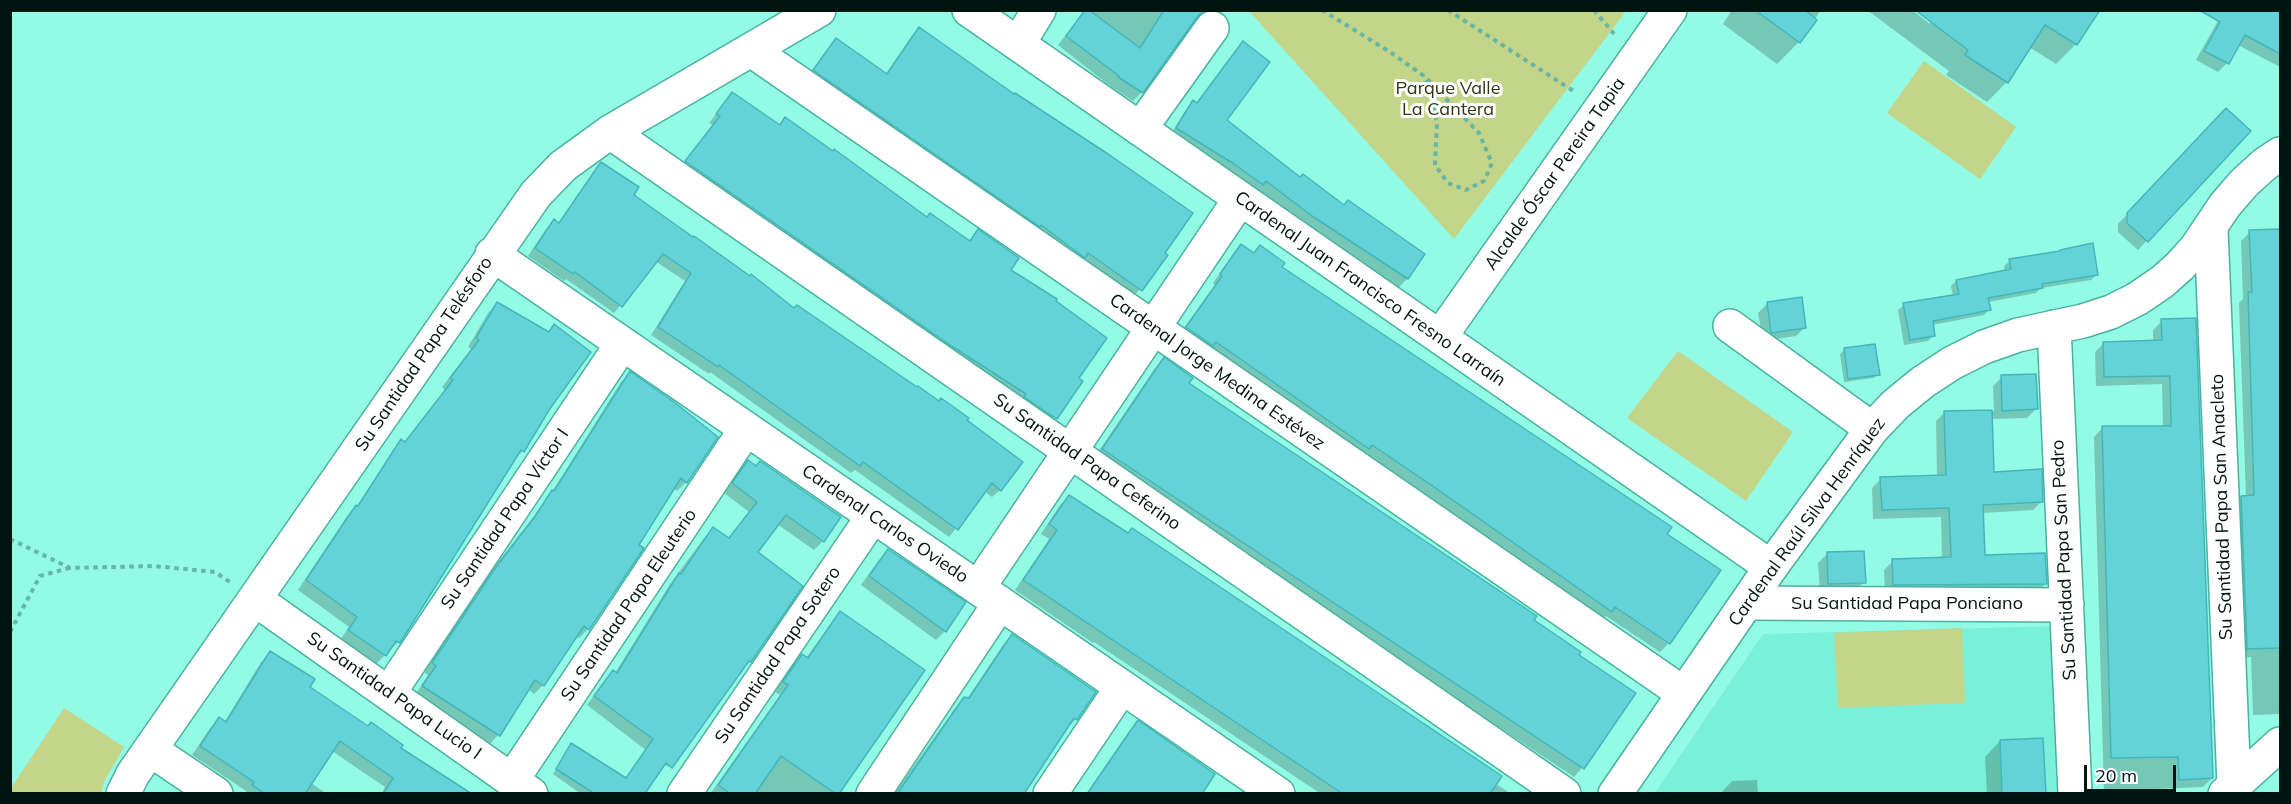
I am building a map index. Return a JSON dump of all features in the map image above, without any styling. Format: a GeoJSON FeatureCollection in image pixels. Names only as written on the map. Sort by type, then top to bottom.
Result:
{"type":"FeatureCollection","features":[{"type":"Feature","properties":{"kind":"street","name":"Su Santidad Papa Telésforo"},"geometry":{"type":"LineString","coordinates":[[123,794],[133,774],[256,600],[492,254],[536,194],[563,166],[610,132],[819,10]]}},
{"type":"Feature","properties":{"kind":"street","name":"Cardenal Juan Francisco Fresno Larraín"},"geometry":{"type":"LineString","coordinates":[[969,10],[1771,567]]}},
{"type":"Feature","properties":{"kind":"street"},"geometry":{"type":"LineString","coordinates":[[1018,44],[1039,10]]}},
{"type":"Feature","properties":{"kind":"street","name":"Alcalde Óscar Pereira Tapia"},"geometry":{"type":"LineString","coordinates":[[1440,337],[1670,10]]}},
{"type":"Feature","properties":{"kind":"street"},"geometry":{"type":"LineString","coordinates":[[1140,129],[1212,28]]}},
{"type":"Feature","properties":{"kind":"street","name":"Cardenal Jorge Medina Estévez"},"geometry":{"type":"LineString","coordinates":[[751,50],[1683,693]]}},
{"type":"Feature","properties":{"kind":"street","name":"Su Santidad Papa Ceferino"},"geometry":{"type":"LineString","coordinates":[[610,132],[1564,794]]}},
{"type":"Feature","properties":{"kind":"street","name":"Cardenal Raúl Silva Henríquez"},"geometry":{"type":"LineString","coordinates":[[1615,794],[1771,567],[1872,429],[1896,404],[1923,382],[1952,363],[1984,347],[2018,335],[2083,321],[2111,312],[2137,299],[2180,266],[2211,229],[2225,205],[2244,183],[2280,154]]}},
{"type":"Feature","properties":{"kind":"street"},"geometry":{"type":"LineString","coordinates":[[873,794],[989,596],[1070,450],[1240,199]]}},
{"type":"Feature","properties":{"kind":"street","name":"Su Santidad Papa San Anacleto"},"geometry":{"type":"LineString","coordinates":[[2211,229],[2230,790]]}},
{"type":"Feature","properties":{"kind":"street","name":"Cardenal Carlos Oviedo"},"geometry":{"type":"LineString","coordinates":[[492,254],[1122,687],[1243,784],[1278,794]]}},
{"type":"Feature","properties":{"kind":"street"},"geometry":{"type":"LineString","coordinates":[[1730,326],[1872,429]]}},
{"type":"Feature","properties":{"kind":"street","name":"Su Santidad Papa San Pedro"},"geometry":{"type":"LineString","coordinates":[[2054,327],[2075,794]]}},
{"type":"Feature","properties":{"kind":"street","name":"Su Santidad Papa Víctor I"},"geometry":{"type":"LineString","coordinates":[[388,693],[622,344]]}},
{"type":"Feature","properties":{"kind":"street","name":"Su Santidad Papa Eleuterio"},"geometry":{"type":"LineString","coordinates":[[522,787],[746,429]]}},
{"type":"Feature","properties":{"kind":"street","name":"Su Santidad Papa Sotero"},"geometry":{"type":"LineString","coordinates":[[684,794],[873,516]]}},
{"type":"Feature","properties":{"kind":"street","name":"Su Santidad Papa Lucio I"},"geometry":{"type":"LineString","coordinates":[[256,600],[522,787]]}},
{"type":"Feature","properties":{"kind":"street","name":"Su Santidad Papa Ponciano"},"geometry":{"type":"LineString","coordinates":[[1747,603],[2067,606]]}},
{"type":"Feature","properties":{"kind":"street"},"geometry":{"type":"LineString","coordinates":[[1050,794],[1122,687]]}},
{"type":"Feature","properties":{"kind":"street"},"geometry":{"type":"LineString","coordinates":[[2230,790],[2280,744]]}},
{"type":"Feature","properties":{"kind":"street"},"geometry":{"type":"LineString","coordinates":[[151,750],[216,794]]}},
{"type":"Feature","properties":{"kind":"path"},"geometry":{"type":"LineString","coordinates":[[1322,10],[1424,76],[1479,133],[1492,162],[1484,181],[1467,190],[1448,183],[1436,165],[1437,122],[1424,76]]}},
{"type":"Feature","properties":{"kind":"path"},"geometry":{"type":"LineString","coordinates":[[1448,10],[1601,109]]}},
{"type":"Feature","properties":{"kind":"path"},"geometry":{"type":"LineString","coordinates":[[10,538],[70,568]]}},
{"type":"Feature","properties":{"kind":"path"},"geometry":{"type":"LineString","coordinates":[[10,632],[40,576],[70,568],[154,566],[216,572],[256,600]]}},
{"type":"Feature","properties":{"kind":"shaded area"},"geometry":{"type":"Polygon","coordinates":[[[2060,626],[2068,793],[1654,794],[1763,634],[2060,626]]]}},
{"type":"Feature","properties":{"kind":"green space","name":"Parque Valle La Cantera"},"geometry":{"type":"Polygon","coordinates":[[[1249,11],[1626,11],[1454,239],[1249,11]]]}},
{"type":"Feature","properties":{"kind":"green space"},"geometry":{"type":"Polygon","coordinates":[[[1924,61],[2016,127],[1980,179],[1887,113],[1924,61]]]}},
{"type":"Feature","properties":{"kind":"green space"},"geometry":{"type":"Polygon","coordinates":[[[1678,351],[1793,432],[1746,501],[1627,418],[1678,351]]]}},
{"type":"Feature","properties":{"kind":"green space"},"geometry":{"type":"Polygon","coordinates":[[[1962,628],[1965,703],[1838,708],[1834,633],[1962,628]]]}},
{"type":"Feature","properties":{"kind":"green space"},"geometry":{"type":"Polygon","coordinates":[[[64,708],[124,747],[105,780],[101,793],[11,793],[11,788],[64,708]]]}},
{"type":"Feature","properties":{"kind":"building"},"geometry":{"type":"Polygon","coordinates":[[[1085,10],[1089,10],[1140,48],[1164,10],[1204,10],[1143,93],[1118,77],[1066,36],[1085,10]]]}},
{"type":"Feature","properties":{"kind":"building"},"geometry":{"type":"Polygon","coordinates":[[[1755,10],[1805,10],[1817,20],[1800,43],[1755,10]]]}},
{"type":"Feature","properties":{"kind":"building"},"geometry":{"type":"Polygon","coordinates":[[[1915,10],[2100,10],[2077,45],[2045,25],[2008,83],[1965,55],[1968,50],[1915,10]]]}},
{"type":"Feature","properties":{"kind":"building"},"geometry":{"type":"Polygon","coordinates":[[[2199,10],[2280,10],[2280,54],[2245,35],[2229,64],[2204,51],[2220,22],[2199,10]]]}},
{"type":"Feature","properties":{"kind":"building"},"geometry":{"type":"Polygon","coordinates":[[[919,27],[1014,94],[1111,156],[1193,213],[1165,253],[1168,255],[1142,291],[1088,253],[1085,258],[1041,225],[1040,227],[813,70],[836,38],[887,74],[919,27]]]}},
{"type":"Feature","properties":{"kind":"building"},"geometry":{"type":"Polygon","coordinates":[[[1243,41],[1270,62],[1227,120],[1300,177],[1303,174],[1344,205],[1348,200],[1425,254],[1408,279],[1312,216],[1266,181],[1263,185],[1176,128],[1193,100],[1197,103],[1243,41]]]}},
{"type":"Feature","properties":{"kind":"building"},"geometry":{"type":"Polygon","coordinates":[[[732,92],[780,125],[785,117],[833,151],[834,149],[927,217],[930,213],[970,241],[978,229],[1019,258],[1011,270],[1057,299],[1056,301],[1107,338],[1079,378],[1083,381],[1057,419],[1024,397],[1026,394],[950,345],[685,161],[720,116],[716,114],[732,92]]]}},
{"type":"Feature","properties":{"kind":"building"},"geometry":{"type":"Polygon","coordinates":[[[2226,108],[2251,131],[2148,242],[2127,223],[2127,213],[2226,108]]]}},
{"type":"Feature","properties":{"kind":"building"},"geometry":{"type":"Polygon","coordinates":[[[601,162],[639,187],[634,195],[693,237],[750,276],[751,274],[794,308],[797,305],[917,387],[939,401],[941,398],[1023,462],[1001,491],[992,483],[958,530],[863,462],[860,466],[719,365],[718,367],[658,327],[691,273],[663,254],[622,307],[575,272],[573,274],[535,248],[554,219],[559,223],[601,162]]]}},
{"type":"Feature","properties":{"kind":"building"},"geometry":{"type":"Polygon","coordinates":[[[2280,229],[2280,648],[2247,649],[2241,496],[2254,495],[2248,292],[2252,292],[2249,230],[2280,229]]]}},
{"type":"Feature","properties":{"kind":"building"},"geometry":{"type":"Polygon","coordinates":[[[2093,243],[2098,275],[2042,284],[2043,288],[1988,298],[1991,310],[1933,321],[1935,336],[1910,340],[1903,303],[1959,294],[1956,280],[2011,269],[2009,259],[2093,243]]]}},
{"type":"Feature","properties":{"kind":"building"},"geometry":{"type":"Polygon","coordinates":[[[1241,244],[1254,253],[1260,245],[1285,263],[1282,267],[1672,527],[1667,534],[1721,570],[1670,644],[1615,607],[1612,612],[1372,445],[1369,449],[1216,342],[1213,346],[1186,327],[1222,276],[1220,274],[1241,244]]]}},
{"type":"Feature","properties":{"kind":"building"},"geometry":{"type":"Polygon","coordinates":[[[1802,297],[1806,328],[1771,333],[1767,302],[1802,297]]]}},
{"type":"Feature","properties":{"kind":"building"},"geometry":{"type":"Polygon","coordinates":[[[497,302],[549,332],[554,324],[591,352],[549,410],[524,452],[521,450],[400,643],[396,641],[386,656],[348,630],[357,617],[306,580],[401,439],[405,442],[453,380],[450,378],[479,340],[476,338],[497,302]]]}},
{"type":"Feature","properties":{"kind":"building"},"geometry":{"type":"Polygon","coordinates":[[[2196,318],[2213,778],[2179,780],[2178,757],[2111,758],[2102,426],[2171,426],[2170,376],[2104,377],[2103,342],[2162,340],[2161,319],[2196,318]]]}},
{"type":"Feature","properties":{"kind":"building"},"geometry":{"type":"Polygon","coordinates":[[[1875,344],[1880,375],[1848,379],[1844,348],[1875,344]]]}},
{"type":"Feature","properties":{"kind":"building"},"geometry":{"type":"Polygon","coordinates":[[[1164,357],[1193,378],[1189,383],[1537,616],[1534,620],[1581,652],[1579,655],[1636,693],[1584,769],[1102,449],[1164,357]]]}},
{"type":"Feature","properties":{"kind":"building"},"geometry":{"type":"Polygon","coordinates":[[[630,371],[718,437],[687,483],[681,478],[639,545],[644,548],[589,630],[584,626],[544,686],[535,680],[500,736],[422,686],[436,666],[432,663],[496,567],[534,518],[552,490],[554,491],[630,371]]]}},
{"type":"Feature","properties":{"kind":"building"},"geometry":{"type":"Polygon","coordinates":[[[2036,374],[2038,409],[2002,411],[2001,375],[2036,374]]]}},
{"type":"Feature","properties":{"kind":"building"},"geometry":{"type":"Polygon","coordinates":[[[1992,410],[1994,472],[2042,469],[2043,502],[1983,505],[1985,555],[2045,553],[2047,584],[1893,585],[1892,559],[1951,557],[1949,508],[1882,510],[1880,477],[1946,475],[1944,411],[1992,410]]]}},
{"type":"Feature","properties":{"kind":"building"},"geometry":{"type":"Polygon","coordinates":[[[748,460],[756,466],[760,461],[841,517],[824,542],[786,515],[758,552],[803,586],[751,662],[749,661],[672,768],[666,763],[646,792],[648,794],[595,794],[556,769],[571,743],[626,778],[653,739],[594,696],[613,670],[617,673],[679,573],[681,574],[713,527],[729,538],[757,502],[732,483],[748,460]]]}},
{"type":"Feature","properties":{"kind":"building"},"geometry":{"type":"Polygon","coordinates":[[[1069,495],[1128,533],[1132,528],[1502,776],[1490,794],[1343,794],[1023,580],[1057,530],[1049,524],[1069,495]]]}},
{"type":"Feature","properties":{"kind":"building"},"geometry":{"type":"Polygon","coordinates":[[[888,549],[966,602],[946,632],[869,576],[888,549]]]}},
{"type":"Feature","properties":{"kind":"building"},"geometry":{"type":"Polygon","coordinates":[[[1864,551],[1866,583],[1828,584],[1827,552],[1864,551]]]}},
{"type":"Feature","properties":{"kind":"building"},"geometry":{"type":"Polygon","coordinates":[[[840,611],[925,670],[839,794],[781,756],[755,794],[731,794],[718,785],[788,685],[783,682],[802,654],[808,658],[840,611]]]}},
{"type":"Feature","properties":{"kind":"building"},"geometry":{"type":"Polygon","coordinates":[[[1012,634],[1096,692],[1077,720],[1074,718],[1024,794],[897,794],[964,697],[969,698],[1012,634]]]}},
{"type":"Feature","properties":{"kind":"building"},"geometry":{"type":"Polygon","coordinates":[[[270,651],[315,679],[310,687],[368,726],[371,722],[403,745],[401,748],[472,794],[383,794],[393,778],[340,741],[305,794],[265,794],[252,785],[254,782],[200,746],[219,717],[226,722],[270,651]]]}},
{"type":"Feature","properties":{"kind":"building"},"geometry":{"type":"Polygon","coordinates":[[[1138,720],[1215,774],[1202,794],[1087,794],[1138,720]]]}},
{"type":"Feature","properties":{"kind":"building"},"geometry":{"type":"Polygon","coordinates":[[[2043,738],[2046,794],[2002,794],[2000,740],[2043,738]]]}}]}
